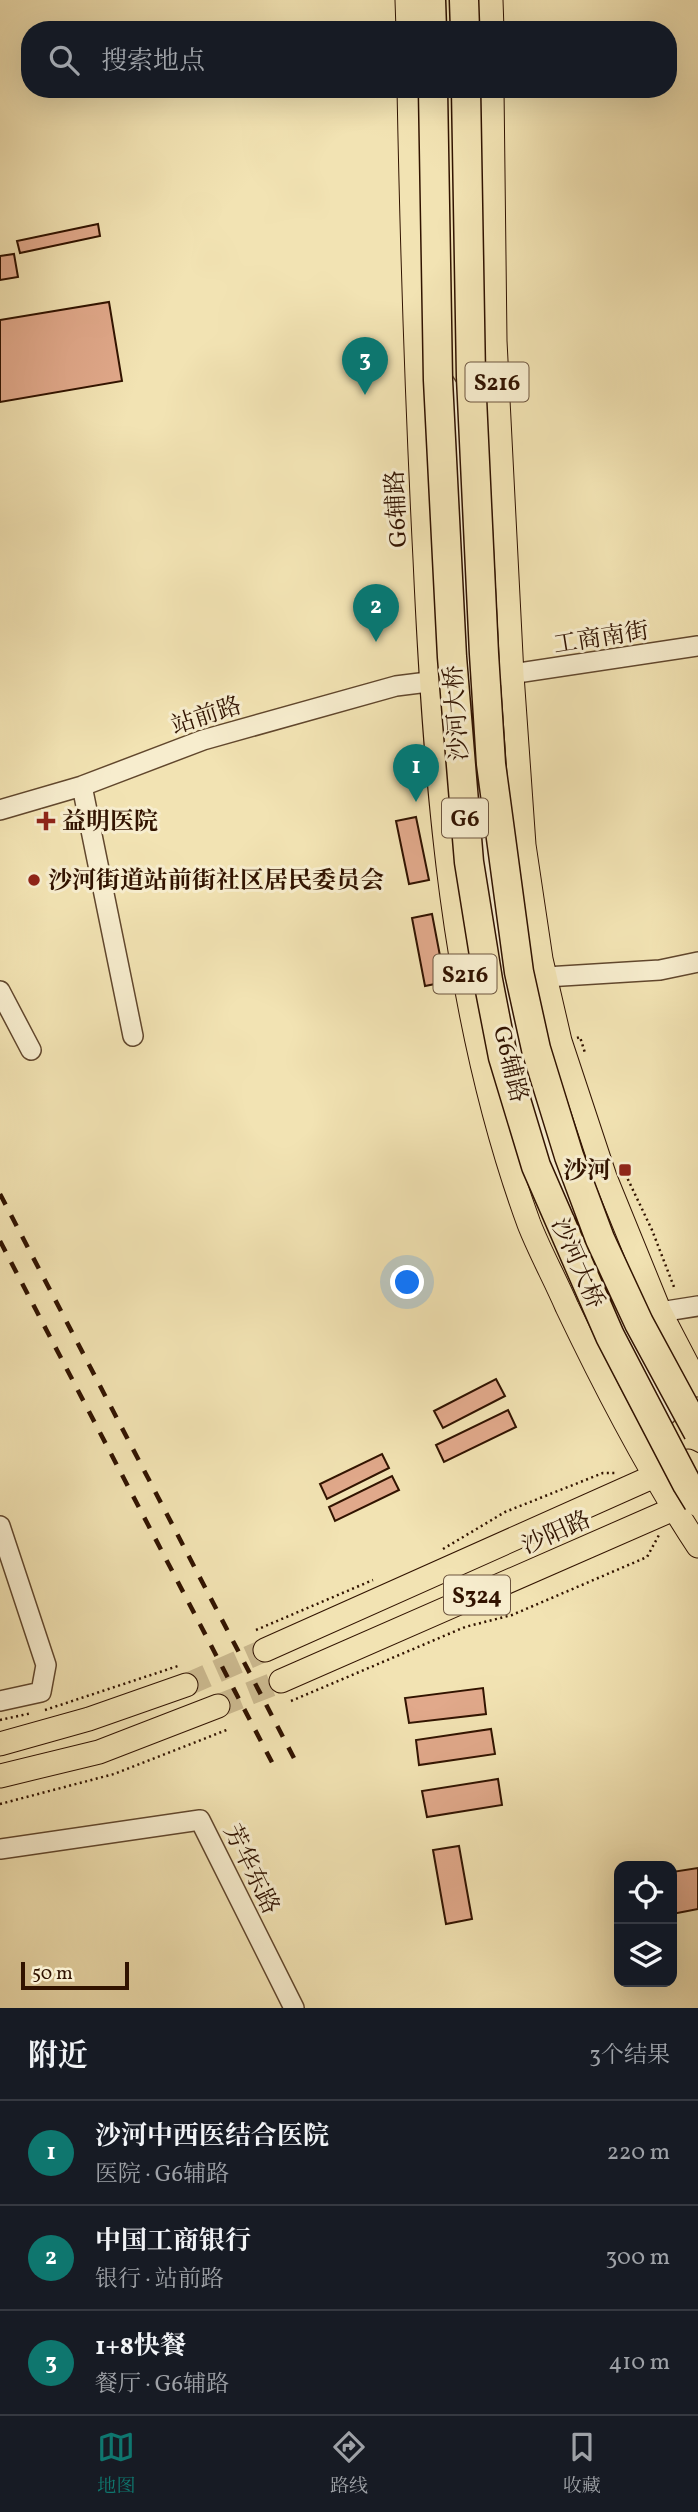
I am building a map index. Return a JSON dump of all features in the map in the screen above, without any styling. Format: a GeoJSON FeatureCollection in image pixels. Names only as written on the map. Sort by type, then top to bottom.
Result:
{"type":"FeatureCollection","features":[{"type":"Feature","properties":{"kind":"highway"},"geometry":{"type":"LineString","coordinates":[[431,0],[432,21]]}},
{"type":"Feature","properties":{"kind":"highway"},"geometry":{"type":"LineString","coordinates":[[464,0],[465,21]]}},
{"type":"Feature","properties":{"kind":"highway","name":"沙河大桥"},"geometry":{"type":"LineString","coordinates":[[433,98],[438,380],[452,657],[469,862],[488,980],[503,1057],[537,1167],[610,1336],[687,1485],[690,1503]]}},
{"type":"Feature","properties":{"kind":"highway","name":"沙河大桥"},"geometry":{"type":"LineString","coordinates":[[466,98],[471,377],[484,654],[491,764],[519,972],[536,1049],[569,1156],[600,1239],[639,1323],[698,1432]]}},
{"type":"Feature","properties":{"kind":"main road"},"geometry":{"type":"LineString","coordinates":[[407,0],[408,21]]}},
{"type":"Feature","properties":{"kind":"main road"},"geometry":{"type":"LineString","coordinates":[[491,0],[492,21]]}},
{"type":"Feature","properties":{"kind":"main road","name":"G6辅路"},"geometry":{"type":"LineString","coordinates":[[409,98],[415,342],[430,681],[441,805],[461,952],[481,1061],[506,1151],[535,1237],[584,1343],[653,1476],[690,1503],[698,1546]]}},
{"type":"Feature","properties":{"kind":"main road","name":"S216"},"geometry":{"type":"LineString","coordinates":[[492,98],[495,341],[512,675],[524,845],[545,977],[560,1041],[605,1177],[660,1312],[698,1385]]}},
{"type":"Feature","properties":{"kind":"main road","name":"沙阳路"},"geometry":{"type":"LineString","coordinates":[[261,1640],[653,1476],[695,1469]]}},
{"type":"Feature","properties":{"kind":"main road","name":"沙阳路"},"geometry":{"type":"LineString","coordinates":[[286,1691],[690,1503]]}},
{"type":"Feature","properties":{"kind":"main road"},"geometry":{"type":"LineString","coordinates":[[0,1744],[89,1719],[182,1675]]}},
{"type":"Feature","properties":{"kind":"main road"},"geometry":{"type":"LineString","coordinates":[[0,1776],[99,1752],[218,1706]]}},
{"type":"Feature","properties":{"kind":"street"},"geometry":{"type":"LineString","coordinates":[[415,342],[453,395],[477,776],[497,933],[520,1051],[535,1104],[585,1244],[623,1331],[695,1469]]}},
{"type":"Feature","properties":{"kind":"street","name":"工商南街"},"geometry":{"type":"LineString","coordinates":[[470,678],[512,675],[698,646]]}},
{"type":"Feature","properties":{"kind":"street","name":"站前路"},"geometry":{"type":"LineString","coordinates":[[0,810],[82,786],[203,740],[396,687],[470,678]]}},
{"type":"Feature","properties":{"kind":"street"},"geometry":{"type":"LineString","coordinates":[[82,786],[133,1036]]}},
{"type":"Feature","properties":{"kind":"street"},"geometry":{"type":"LineString","coordinates":[[545,977],[660,970],[698,962]]}},
{"type":"Feature","properties":{"kind":"street"},"geometry":{"type":"LineString","coordinates":[[0,991],[31,1050]]}},
{"type":"Feature","properties":{"kind":"street"},"geometry":{"type":"LineString","coordinates":[[660,1312],[698,1306]]}},
{"type":"Feature","properties":{"kind":"street"},"geometry":{"type":"LineString","coordinates":[[0,1526],[46,1665],[41,1692],[0,1701]]}},
{"type":"Feature","properties":{"kind":"street","name":"芳华东路"},"geometry":{"type":"LineString","coordinates":[[0,1849],[200,1820],[294,2008]]}},
{"type":"Feature","properties":{"kind":"path"},"geometry":{"type":"LineString","coordinates":[[436,1553],[505,1512],[603,1473],[616,1474]]}},
{"type":"Feature","properties":{"kind":"path"},"geometry":{"type":"LineString","coordinates":[[286,1691],[465,1627],[512,1615],[648,1557],[690,1503]]}},
{"type":"Feature","properties":{"kind":"path"},"geometry":{"type":"LineString","coordinates":[[261,1640],[384,1575]]}},
{"type":"Feature","properties":{"kind":"path"},"geometry":{"type":"LineString","coordinates":[[0,1720],[182,1675]]}},
{"type":"Feature","properties":{"kind":"path"},"geometry":{"type":"LineString","coordinates":[[0,1804],[114,1774],[229,1729]]}},
{"type":"Feature","properties":{"kind":"building"},"geometry":{"type":"Polygon","coordinates":[[[98,224],[100,236],[20,253],[17,241],[98,224]]]}},
{"type":"Feature","properties":{"kind":"building"},"geometry":{"type":"Polygon","coordinates":[[[14,254],[18,277],[0,280],[0,256],[14,254]]]}},
{"type":"Feature","properties":{"kind":"building"},"geometry":{"type":"Polygon","coordinates":[[[109,302],[122,381],[0,402],[0,320],[109,302]]]}},
{"type":"Feature","properties":{"kind":"building"},"geometry":{"type":"Polygon","coordinates":[[[416,817],[429,880],[409,884],[396,821],[416,817]]]}},
{"type":"Feature","properties":{"kind":"building"},"geometry":{"type":"Polygon","coordinates":[[[432,914],[445,982],[425,986],[412,918],[432,914]]]}},
{"type":"Feature","properties":{"kind":"building"},"geometry":{"type":"Polygon","coordinates":[[[496,1379],[505,1396],[443,1428],[434,1411],[496,1379]]]}},
{"type":"Feature","properties":{"kind":"building"},"geometry":{"type":"Polygon","coordinates":[[[508,1410],[516,1427],[444,1462],[436,1445],[508,1410]]]}},
{"type":"Feature","properties":{"kind":"building"},"geometry":{"type":"Polygon","coordinates":[[[382,1454],[389,1468],[327,1499],[320,1484],[382,1454]]]}},
{"type":"Feature","properties":{"kind":"building"},"geometry":{"type":"Polygon","coordinates":[[[392,1476],[399,1490],[335,1521],[329,1507],[392,1476]]]}},
{"type":"Feature","properties":{"kind":"building"},"geometry":{"type":"Polygon","coordinates":[[[483,1688],[486,1714],[409,1723],[405,1698],[483,1688]]]}},
{"type":"Feature","properties":{"kind":"building"},"geometry":{"type":"Polygon","coordinates":[[[491,1729],[495,1754],[419,1765],[416,1740],[491,1729]]]}},
{"type":"Feature","properties":{"kind":"building"},"geometry":{"type":"Polygon","coordinates":[[[498,1779],[502,1805],[427,1817],[422,1791],[498,1779]]]}},
{"type":"Feature","properties":{"kind":"building"},"geometry":{"type":"Polygon","coordinates":[[[459,1846],[472,1919],[446,1924],[433,1850],[459,1846]]]}},
{"type":"Feature","properties":{"kind":"building"},"geometry":{"type":"Polygon","coordinates":[[[698,1868],[698,1909],[677,1913],[677,1871],[698,1868]]]}},
{"type":"Feature","properties":{"kind":"tunnel"},"geometry":{"type":"LineString","coordinates":[[186,1685],[265,1650]]}},
{"type":"Feature","properties":{"kind":"tunnel"},"geometry":{"type":"LineString","coordinates":[[218,1706],[281,1681]]}},
{"type":"Feature","properties":{"kind":"railway"},"geometry":{"type":"LineString","coordinates":[[0,1194],[295,1760]]}},
{"type":"Feature","properties":{"kind":"railway"},"geometry":{"type":"LineString","coordinates":[[0,1241],[276,1770]]}},
{"type":"Feature","properties":{"kind":"place","name":"1+8快餐"},"geometry":{"type":"Point","coordinates":[365,395]}},
{"type":"Feature","properties":{"kind":"place","name":"中国工商银行"},"geometry":{"type":"Point","coordinates":[376,642]}},
{"type":"Feature","properties":{"kind":"place","name":"沙河中西医结合医院"},"geometry":{"type":"Point","coordinates":[416,802]}},
{"type":"Feature","properties":{"kind":"place","name":"益明医院"},"geometry":{"type":"Point","coordinates":[46,821]}},
{"type":"Feature","properties":{"kind":"place","name":"沙河街道站前街社区居民委员会"},"geometry":{"type":"Point","coordinates":[34,880]}},
{"type":"Feature","properties":{"kind":"place","name":"沙河"},"geometry":{"type":"Point","coordinates":[625,1170]}}]}
